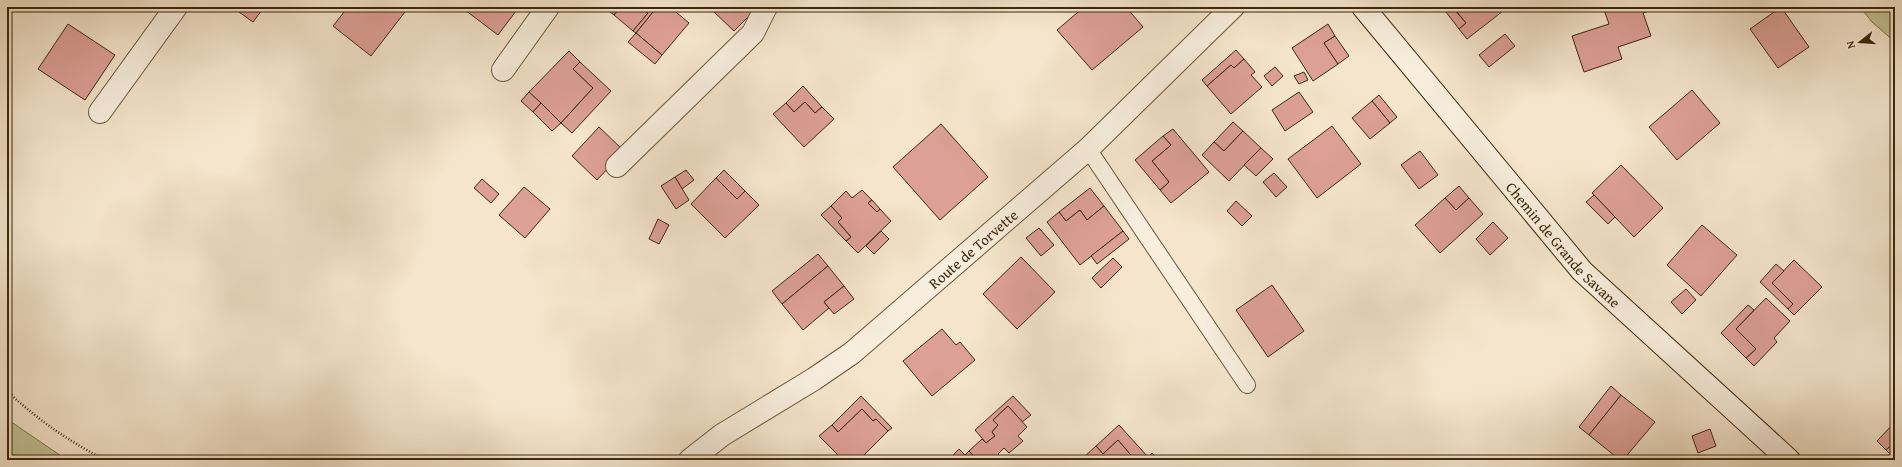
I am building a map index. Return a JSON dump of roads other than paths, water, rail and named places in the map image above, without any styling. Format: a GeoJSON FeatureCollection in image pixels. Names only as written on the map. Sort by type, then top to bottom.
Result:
{"type":"FeatureCollection","features":[{"type":"Feature","properties":{"kind":"street"},"geometry":{"type":"LineString","coordinates":[[100,112],[176,7]]}},
{"type":"Feature","properties":{"kind":"street"},"geometry":{"type":"LineString","coordinates":[[503,70],[548,7]]}},
{"type":"Feature","properties":{"kind":"street"},"geometry":{"type":"LineString","coordinates":[[617,166],[753,33],[766,7]]}},
{"type":"Feature","properties":{"kind":"street","name":"Route de Torvette"},"geometry":{"type":"LineString","coordinates":[[690,460],[722,435],[814,379],[852,353],[1088,149],[1233,7]]}},
{"type":"Feature","properties":{"kind":"street","name":"Chemin de Grande Savane"},"geometry":{"type":"LineString","coordinates":[[1363,7],[1582,271],[1789,460]]}},
{"type":"Feature","properties":{"kind":"lane"},"geometry":{"type":"LineString","coordinates":[[1088,149],[1247,385]]}}]}
